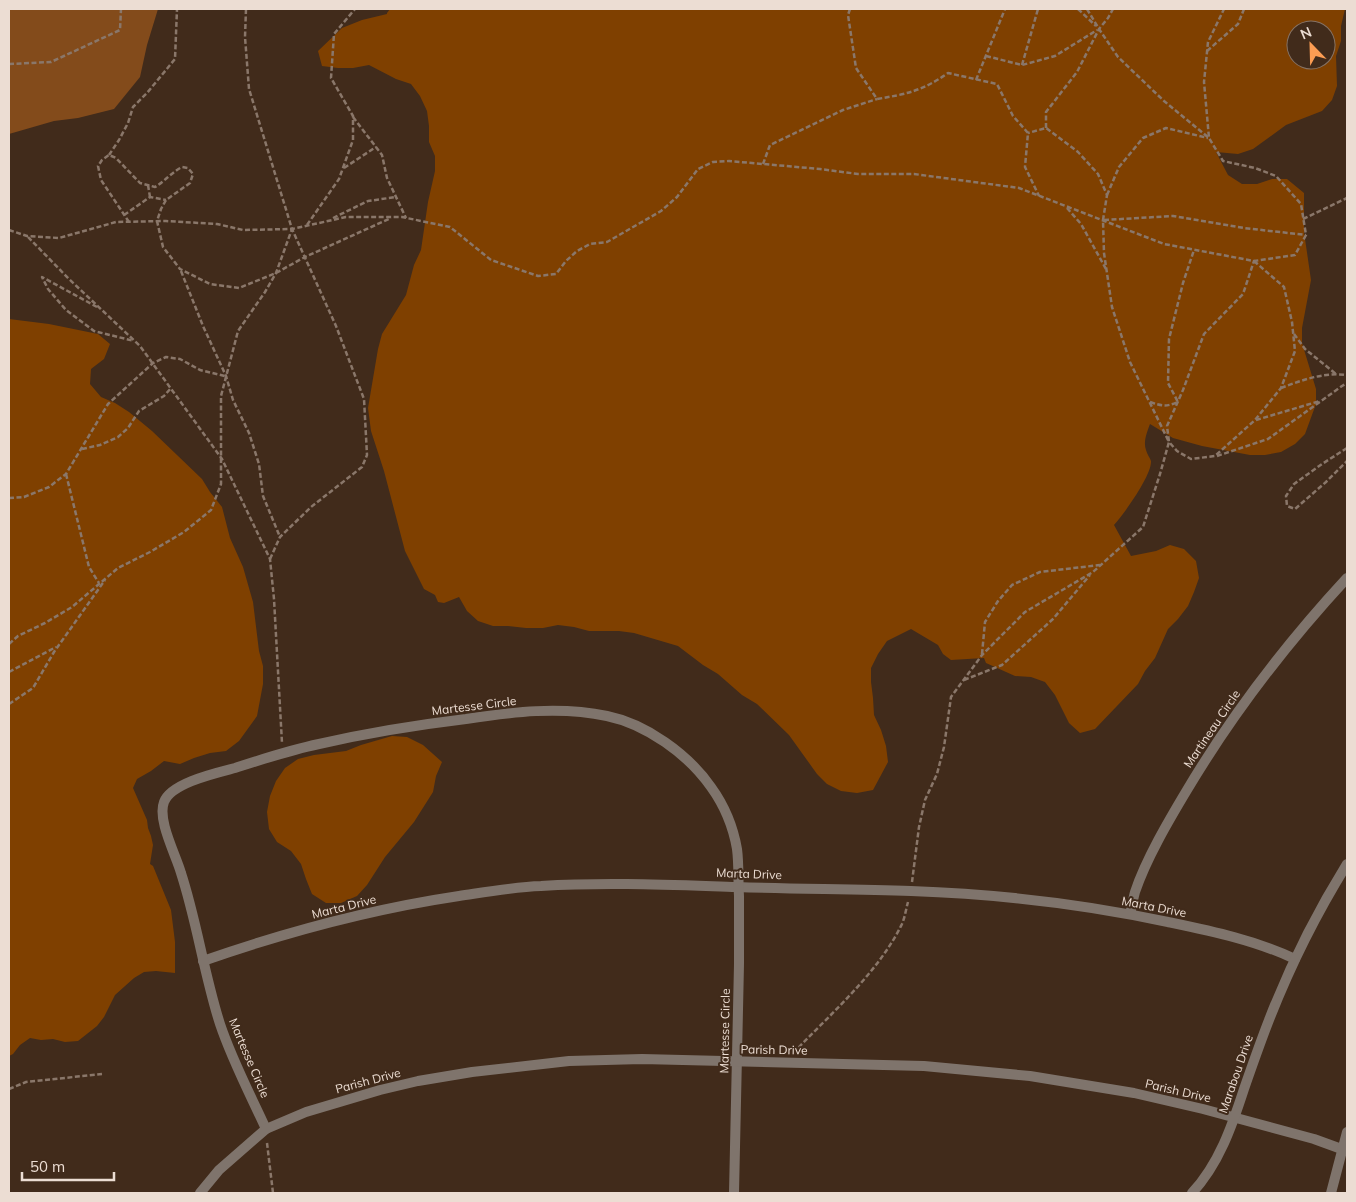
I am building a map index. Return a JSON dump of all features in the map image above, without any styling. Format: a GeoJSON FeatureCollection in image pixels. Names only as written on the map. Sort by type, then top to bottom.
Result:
{"type":"FeatureCollection","features":[{"type":"Feature","properties":{"kind":"street","name":"Martineau Circle"},"geometry":{"type":"LineString","coordinates":[[1130,914],[1136,891],[1148,860],[1176,808],[1220,737],[1278,658],[1314,613],[1347,578]]}},
{"type":"Feature","properties":{"kind":"street","name":"Martesse Circle"},"geometry":{"type":"LineString","coordinates":[[266,1129],[234,1060],[219,1020],[182,873],[162,818],[164,800],[177,788],[192,781],[283,753],[320,743],[410,726],[500,714],[550,711],[570,711],[609,716],[642,728],[686,760],[711,787],[725,811],[734,839],[737,852],[738,887],[738,1062],[734,1193]]}},
{"type":"Feature","properties":{"kind":"street"},"geometry":{"type":"LineString","coordinates":[[1295,959],[1308,932],[1347,864]]}},
{"type":"Feature","properties":{"kind":"street","name":"Marta Drive"},"geometry":{"type":"LineString","coordinates":[[204,961],[284,935],[349,917],[431,900],[540,886],[587,885],[911,891],[1011,898],[1130,914],[1203,929],[1274,948],[1295,959]]}},
{"type":"Feature","properties":{"kind":"street","name":"Marabou Drive"},"geometry":{"type":"LineString","coordinates":[[1192,1193],[1221,1151],[1235,1118],[1268,1022],[1295,959]]}},
{"type":"Feature","properties":{"kind":"street","name":"Parish Drive"},"geometry":{"type":"LineString","coordinates":[[200,1193],[219,1170],[266,1129],[306,1112],[418,1081],[472,1072],[569,1061],[642,1059],[924,1066],[1030,1076],[1134,1093],[1203,1109],[1314,1138],[1345,1151]]}},
{"type":"Feature","properties":{"kind":"street"},"geometry":{"type":"LineString","coordinates":[[1331,1193],[1345,1151],[1347,1132]]}},
{"type":"Feature","properties":{"kind":"path"},"geometry":{"type":"LineString","coordinates":[[9,64],[51,62],[120,30],[121,9]]}},
{"type":"Feature","properties":{"kind":"path"},"geometry":{"type":"LineString","coordinates":[[129,222],[101,180],[98,166],[109,155],[119,140],[128,123],[133,106],[148,93],[175,59],[176,9]]}},
{"type":"Feature","properties":{"kind":"path"},"geometry":{"type":"LineString","coordinates":[[246,9],[245,38],[249,88],[292,229],[336,326],[364,399],[367,455],[362,467],[311,507],[280,537],[270,559]]}},
{"type":"Feature","properties":{"kind":"path"},"geometry":{"type":"LineString","coordinates":[[355,9],[334,34],[331,78],[352,116],[382,155],[387,178],[406,218]]}},
{"type":"Feature","properties":{"kind":"path"},"geometry":{"type":"LineString","coordinates":[[850,9],[848,15],[856,68],[877,99]]}},
{"type":"Feature","properties":{"kind":"path"},"geometry":{"type":"LineString","coordinates":[[976,80],[1006,9]]}},
{"type":"Feature","properties":{"kind":"path"},"geometry":{"type":"LineString","coordinates":[[1022,65],[1038,9]]}},
{"type":"Feature","properties":{"kind":"path"},"geometry":{"type":"LineString","coordinates":[[1078,9],[1099,29]]}},
{"type":"Feature","properties":{"kind":"path"},"geometry":{"type":"LineString","coordinates":[[9,230],[27,236],[59,238],[116,222],[217,224],[242,230],[292,229],[346,217],[406,218],[450,227],[492,260],[538,276],[556,274],[577,251],[590,244],[607,242],[660,211],[678,197],[698,169],[713,162],[729,161],[858,174],[914,174],[1019,188],[1164,244],[1254,261],[1294,255],[1306,235],[1301,204],[1276,176],[1255,168],[1223,161],[1210,138],[1164,101],[1118,57],[1087,9]]}},
{"type":"Feature","properties":{"kind":"path"},"geometry":{"type":"LineString","coordinates":[[1046,128],[1046,112],[1077,72],[1099,29],[1113,9]]}},
{"type":"Feature","properties":{"kind":"path"},"geometry":{"type":"LineString","coordinates":[[1210,138],[1204,82],[1207,51],[1208,42],[1224,9]]}},
{"type":"Feature","properties":{"kind":"path"},"geometry":{"type":"LineString","coordinates":[[1207,51],[1238,24],[1244,9]]}},
{"type":"Feature","properties":{"kind":"path"},"geometry":{"type":"LineString","coordinates":[[986,56],[1022,65],[1055,56],[1099,29]]}},
{"type":"Feature","properties":{"kind":"path"},"geometry":{"type":"LineString","coordinates":[[763,164],[770,145],[843,110],[877,99],[911,93],[932,84],[948,73],[997,84],[1013,116],[1028,133],[1025,167],[1039,196]]}},
{"type":"Feature","properties":{"kind":"path"},"geometry":{"type":"LineString","coordinates":[[306,226],[339,179],[353,140],[352,116]]}},
{"type":"Feature","properties":{"kind":"path"},"geometry":{"type":"LineString","coordinates":[[1028,133],[1046,128]]}},
{"type":"Feature","properties":{"kind":"path"},"geometry":{"type":"LineString","coordinates":[[1046,128],[1078,152],[1098,174],[1108,195]]}},
{"type":"Feature","properties":{"kind":"path"},"geometry":{"type":"LineString","coordinates":[[1210,138],[1166,128],[1143,138],[1119,167],[1108,195],[1103,220],[1104,254],[1112,307],[1130,362],[1169,442],[1177,451],[1191,459],[1215,456],[1268,439],[1347,383]]}},
{"type":"Feature","properties":{"kind":"path"},"geometry":{"type":"LineString","coordinates":[[343,169],[376,146]]}},
{"type":"Feature","properties":{"kind":"path"},"geometry":{"type":"LineString","coordinates":[[109,155],[116,158],[140,183],[155,187],[172,172],[182,167],[188,168],[193,174],[190,183],[166,200],[157,222],[163,247],[180,269],[249,433],[259,464],[263,496],[280,537]]}},
{"type":"Feature","properties":{"kind":"path"},"geometry":{"type":"LineString","coordinates":[[148,185],[150,197]]}},
{"type":"Feature","properties":{"kind":"path"},"geometry":{"type":"LineString","coordinates":[[124,214],[150,197],[166,200]]}},
{"type":"Feature","properties":{"kind":"path"},"geometry":{"type":"LineString","coordinates":[[328,221],[368,201],[396,197]]}},
{"type":"Feature","properties":{"kind":"path"},"geometry":{"type":"LineString","coordinates":[[1304,219],[1346,199]]}},
{"type":"Feature","properties":{"kind":"path"},"geometry":{"type":"LineString","coordinates":[[1066,207],[1081,224],[1107,271]]}},
{"type":"Feature","properties":{"kind":"path"},"geometry":{"type":"LineString","coordinates":[[1103,220],[1173,216],[1244,228],[1306,235]]}},
{"type":"Feature","properties":{"kind":"path"},"geometry":{"type":"LineString","coordinates":[[180,269],[210,284],[239,288],[276,273],[305,257],[392,217]]}},
{"type":"Feature","properties":{"kind":"path"},"geometry":{"type":"LineString","coordinates":[[9,644],[18,636],[72,607],[118,568],[184,532],[211,510],[221,484],[221,396],[238,331],[266,292],[276,273],[292,229]]}},
{"type":"Feature","properties":{"kind":"path"},"geometry":{"type":"LineString","coordinates":[[27,236],[69,279],[136,342],[222,460],[270,559],[283,753]]}},
{"type":"Feature","properties":{"kind":"path"},"geometry":{"type":"LineString","coordinates":[[1178,402],[1168,384],[1169,339],[1183,283],[1194,250]]}},
{"type":"Feature","properties":{"kind":"path"},"geometry":{"type":"LineString","coordinates":[[1215,456],[1255,420],[1280,388],[1295,351],[1284,287],[1254,261]]}},
{"type":"Feature","properties":{"kind":"path"},"geometry":{"type":"LineString","coordinates":[[963,681],[1002,665],[1053,618],[1100,565],[1143,527],[1169,442],[1167,426],[1204,334],[1243,294],[1254,261]]}},
{"type":"Feature","properties":{"kind":"path"},"geometry":{"type":"LineString","coordinates":[[101,309],[42,277],[48,289],[66,310],[94,331],[136,342]]}},
{"type":"Feature","properties":{"kind":"path"},"geometry":{"type":"LineString","coordinates":[[1293,333],[1305,349],[1336,374]]}},
{"type":"Feature","properties":{"kind":"path"},"geometry":{"type":"LineString","coordinates":[[9,498],[24,497],[49,487],[66,474],[108,404],[153,363],[166,357],[180,359],[200,370],[226,376]]}},
{"type":"Feature","properties":{"kind":"path"},"geometry":{"type":"LineString","coordinates":[[1280,388],[1304,379],[1336,374],[1347,375]]}},
{"type":"Feature","properties":{"kind":"path"},"geometry":{"type":"LineString","coordinates":[[81,450],[118,437],[128,428],[139,411],[164,396],[171,388]]}},
{"type":"Feature","properties":{"kind":"path"},"geometry":{"type":"LineString","coordinates":[[1255,420],[1322,400]]}},
{"type":"Feature","properties":{"kind":"path"},"geometry":{"type":"LineString","coordinates":[[1149,401],[1161,406],[1178,402]]}},
{"type":"Feature","properties":{"kind":"path"},"geometry":{"type":"LineString","coordinates":[[1347,448],[1294,484],[1286,496],[1287,506],[1295,509],[1347,461]]}},
{"type":"Feature","properties":{"kind":"path"},"geometry":{"type":"LineString","coordinates":[[66,474],[89,567],[99,583]]}},
{"type":"Feature","properties":{"kind":"path"},"geometry":{"type":"LineString","coordinates":[[982,655],[985,622],[998,601],[1012,586],[1040,572],[1100,565]]}},
{"type":"Feature","properties":{"kind":"path"},"geometry":{"type":"LineString","coordinates":[[776,1063],[799,1046],[880,961],[902,923],[911,891],[919,827],[925,800],[937,774],[944,747],[951,697],[982,655],[1025,612],[1093,572]]}},
{"type":"Feature","properties":{"kind":"path"},"geometry":{"type":"LineString","coordinates":[[9,704],[33,688],[58,646],[107,577]]}},
{"type":"Feature","properties":{"kind":"path"},"geometry":{"type":"LineString","coordinates":[[9,672],[58,646]]}},
{"type":"Feature","properties":{"kind":"path"},"geometry":{"type":"LineString","coordinates":[[9,1089],[26,1082],[102,1074]]}},
{"type":"Feature","properties":{"kind":"path"},"geometry":{"type":"LineString","coordinates":[[266,1129],[273,1193]]}},
{"type":"Feature","properties":{"kind":"shaded area"},"geometry":{"type":"Polygon","coordinates":[[[9,9],[158,9],[140,77],[114,109],[78,118],[54,121],[9,134],[9,9]]]}},
{"type":"Feature","properties":{"kind":"shaded area"},"geometry":{"type":"Polygon","coordinates":[[[390,9],[1345,9],[1341,26],[1341,41],[1336,56],[1337,86],[1332,100],[1322,111],[1286,125],[1253,149],[1238,154],[1216,152],[1228,175],[1242,184],[1257,184],[1272,179],[1287,179],[1304,193],[1304,232],[1311,280],[1302,328],[1302,343],[1316,389],[1316,404],[1305,434],[1295,444],[1281,452],[1250,455],[1202,446],[1173,438],[1150,424],[1145,444],[1151,461],[1150,467],[1137,494],[1114,525],[1131,556],[1156,551],[1170,545],[1184,549],[1196,561],[1199,578],[1188,606],[1168,629],[1155,658],[1138,684],[1095,729],[1080,733],[1069,723],[1055,695],[1045,682],[1031,677],[1015,676],[986,663],[984,658],[951,660],[943,654],[938,645],[911,629],[887,641],[871,668],[874,715],[886,746],[888,762],[873,790],[857,793],[841,791],[827,784],[817,774],[789,735],[757,704],[742,695],[718,674],[678,646],[634,633],[619,631],[589,631],[558,625],[543,628],[493,626],[478,621],[467,611],[459,597],[444,603],[438,602],[435,595],[424,589],[405,551],[384,471],[371,431],[368,408],[382,334],[406,295],[414,265],[421,250],[435,171],[435,156],[429,142],[427,111],[420,96],[411,84],[396,79],[369,65],[353,68],[322,66],[318,51],[342,28],[362,20],[387,14],[390,9]]]}},
{"type":"Feature","properties":{"kind":"shaded area"},"geometry":{"type":"Polygon","coordinates":[[[9,319],[49,324],[98,334],[110,344],[104,359],[91,369],[90,384],[101,397],[129,412],[152,431],[202,479],[222,507],[230,538],[243,567],[253,602],[259,651],[263,666],[263,684],[257,716],[239,741],[226,751],[210,753],[180,764],[164,761],[137,779],[133,788],[147,820],[151,836],[153,845],[150,864],[153,866],[171,910],[175,942],[175,973],[144,972],[134,978],[115,995],[104,1017],[97,1026],[78,1041],[65,1042],[53,1039],[41,1040],[30,1038],[9,1056],[9,319]]]}},
{"type":"Feature","properties":{"kind":"shaded area"},"geometry":{"type":"Polygon","coordinates":[[[392,736],[407,737],[423,745],[442,762],[436,776],[433,792],[414,822],[385,857],[367,885],[357,896],[341,903],[326,903],[312,894],[301,864],[291,851],[277,842],[269,829],[267,812],[270,796],[276,781],[285,768],[298,759],[346,751],[392,736]]]}}]}
